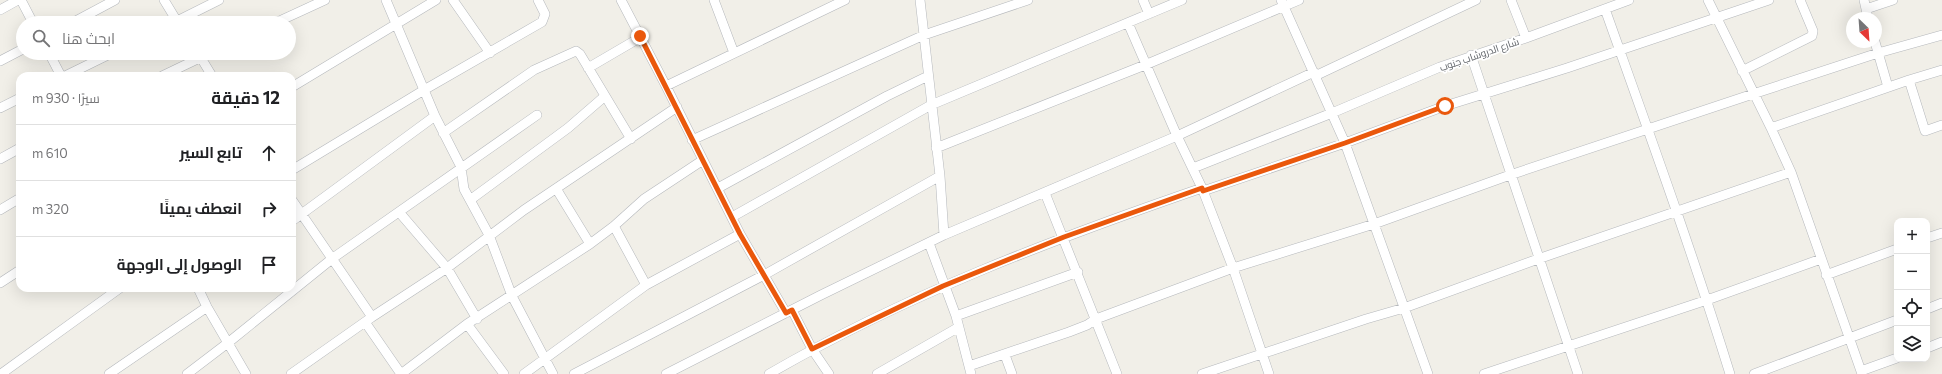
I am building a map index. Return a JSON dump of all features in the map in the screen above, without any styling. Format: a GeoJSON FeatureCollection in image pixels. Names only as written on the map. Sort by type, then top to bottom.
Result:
{"type":"FeatureCollection","features":[{"type":"Feature","properties":{"kind":"street"},"geometry":{"type":"LineString","coordinates":[[0,10],[20,0],[29,16]]}},
{"type":"Feature","properties":{"kind":"street"},"geometry":{"type":"LineString","coordinates":[[85,16],[115,0]]}},
{"type":"Feature","properties":{"kind":"street"},"geometry":{"type":"LineString","coordinates":[[164,0],[173,16]]}},
{"type":"Feature","properties":{"kind":"street"},"geometry":{"type":"LineString","coordinates":[[188,16],[219,0]]}},
{"type":"Feature","properties":{"kind":"street"},"geometry":{"type":"LineString","coordinates":[[290,16],[325,0]]}},
{"type":"Feature","properties":{"kind":"street"},"geometry":{"type":"LineString","coordinates":[[386,0],[435,116],[461,167],[464,189],[489,235],[512,296],[553,374]]}},
{"type":"Feature","properties":{"kind":"street"},"geometry":{"type":"LineString","coordinates":[[296,85],[436,0]]}},
{"type":"Feature","properties":{"kind":"street"},"geometry":{"type":"LineString","coordinates":[[453,0],[490,53]]}},
{"type":"Feature","properties":{"kind":"street"},"geometry":{"type":"LineString","coordinates":[[296,168],[424,90],[542,22],[545,14],[538,0]]}},
{"type":"Feature","properties":{"kind":"street"},"geometry":{"type":"LineString","coordinates":[[621,0],[677,107],[692,140],[718,188],[740,234],[764,275],[829,374]]}},
{"type":"Feature","properties":{"kind":"street"},"geometry":{"type":"LineString","coordinates":[[714,0],[734,54]]}},
{"type":"Feature","properties":{"kind":"street"},"geometry":{"type":"LineString","coordinates":[[666,86],[845,0]]}},
{"type":"Feature","properties":{"kind":"street"},"geometry":{"type":"LineString","coordinates":[[920,0],[940,176],[944,235]]}},
{"type":"Feature","properties":{"kind":"street"},"geometry":{"type":"LineString","coordinates":[[692,140],[924,35],[1028,0]]}},
{"type":"Feature","properties":{"kind":"street"},"geometry":{"type":"LineString","coordinates":[[1143,0],[1149,14]]}},
{"type":"Feature","properties":{"kind":"street"},"geometry":{"type":"LineString","coordinates":[[732,217],[931,105],[1182,0]]}},
{"type":"Feature","properties":{"kind":"street"},"geometry":{"type":"LineString","coordinates":[[936,148],[1145,65],[1283,4],[1299,0]]}},
{"type":"Feature","properties":{"kind":"street"},"geometry":{"type":"LineString","coordinates":[[666,374],[944,235],[1176,136],[1476,0]]}},
{"type":"Feature","properties":{"kind":"street"},"geometry":{"type":"LineString","coordinates":[[1511,0],[1526,38]]}},
{"type":"Feature","properties":{"kind":"street","name":"شارع الدروشاب جنوب"},"geometry":{"type":"LineString","coordinates":[[1193,168],[1332,113],[1471,55],[1526,38],[1629,0]]}},
{"type":"Feature","properties":{"kind":"street"},"geometry":{"type":"LineString","coordinates":[[1708,0],[1791,172],[1826,275],[1862,373],[1894,359]]}},
{"type":"Feature","properties":{"kind":"street"},"geometry":{"type":"LineString","coordinates":[[769,374],[812,349],[943,286],[1064,237],[1203,189],[1345,143],[1484,93],[1620,50],[1769,0]]}},
{"type":"Feature","properties":{"kind":"street"},"geometry":{"type":"LineString","coordinates":[[1742,71],[1812,36],[1813,31],[1800,0]]}},
{"type":"Feature","properties":{"kind":"street"},"geometry":{"type":"LineString","coordinates":[[1865,4],[1893,0]]}},
{"type":"Feature","properties":{"kind":"street"},"geometry":{"type":"LineString","coordinates":[[1283,4],[1345,143],[1428,374]]}},
{"type":"Feature","properties":{"kind":"street"},"geometry":{"type":"LineString","coordinates":[[1605,9],[1649,129],[1707,300],[1730,374]]}},
{"type":"Feature","properties":{"kind":"street"},"geometry":{"type":"LineString","coordinates":[[1128,23],[1176,136],[1203,189],[1233,268],[1269,374]]}},
{"type":"Feature","properties":{"kind":"street"},"geometry":{"type":"LineString","coordinates":[[588,68],[640,36]]}},
{"type":"Feature","properties":{"kind":"street"},"geometry":{"type":"LineString","coordinates":[[929,243],[943,286],[956,316],[970,370],[1005,355],[1079,328],[1096,319],[1233,268],[1374,224],[1510,175],[1878,53],[1942,36]]}},
{"type":"Feature","properties":{"kind":"street"},"geometry":{"type":"LineString","coordinates":[[1877,48],[1888,87]]}},
{"type":"Feature","properties":{"kind":"street"},"geometry":{"type":"LineString","coordinates":[[443,133],[534,70],[576,51],[580,54],[631,139]]}},
{"type":"Feature","properties":{"kind":"street"},"geometry":{"type":"LineString","coordinates":[[0,61],[16,53]]}},
{"type":"Feature","properties":{"kind":"street"},"geometry":{"type":"LineString","coordinates":[[1471,55],[1538,259],[1578,374]]}},
{"type":"Feature","properties":{"kind":"street"},"geometry":{"type":"LineString","coordinates":[[53,60],[59,72]]}},
{"type":"Feature","properties":{"kind":"street"},"geometry":{"type":"LineString","coordinates":[[73,72],[98,60]]}},
{"type":"Feature","properties":{"kind":"street"},"geometry":{"type":"LineString","coordinates":[[169,72],[190,60]]}},
{"type":"Feature","properties":{"kind":"street"},"geometry":{"type":"LineString","coordinates":[[202,60],[210,72]]}},
{"type":"Feature","properties":{"kind":"street"},"geometry":{"type":"LineString","coordinates":[[1771,128],[1888,87],[1942,70]]}},
{"type":"Feature","properties":{"kind":"street"},"geometry":{"type":"LineString","coordinates":[[718,188],[887,96],[928,76]]}},
{"type":"Feature","properties":{"kind":"street"},"geometry":{"type":"LineString","coordinates":[[1909,80],[1925,131],[1942,125]]}},
{"type":"Feature","properties":{"kind":"street"},"geometry":{"type":"LineString","coordinates":[[470,200],[568,128],[605,96]]}},
{"type":"Feature","properties":{"kind":"street"},"geometry":{"type":"LineString","coordinates":[[0,108],[16,100]]}},
{"type":"Feature","properties":{"kind":"street"},"geometry":{"type":"LineString","coordinates":[[290,374],[369,319],[447,268],[489,235],[677,107]]}},
{"type":"Feature","properties":{"kind":"street"},"geometry":{"type":"LineString","coordinates":[[296,288],[333,258],[537,115]]}},
{"type":"Feature","properties":{"kind":"street"},"geometry":{"type":"LineString","coordinates":[[296,218],[435,116]]}},
{"type":"Feature","properties":{"kind":"street"},"geometry":{"type":"LineString","coordinates":[[0,159],[16,150]]}},
{"type":"Feature","properties":{"kind":"street"},"geometry":{"type":"LineString","coordinates":[[296,206],[333,258],[401,374],[467,324],[477,319],[590,244],[614,226],[644,199],[703,160]]}},
{"type":"Feature","properties":{"kind":"street"},"geometry":{"type":"LineString","coordinates":[[1202,374],[1263,355],[1366,318],[1404,308],[1538,259],[1791,172]]}},
{"type":"Feature","properties":{"kind":"street"},"geometry":{"type":"LineString","coordinates":[[574,374],[764,275],[940,176]]}},
{"type":"Feature","properties":{"kind":"street"},"geometry":{"type":"LineString","coordinates":[[557,190],[590,244]]}},
{"type":"Feature","properties":{"kind":"street"},"geometry":{"type":"LineString","coordinates":[[1045,193],[1078,272],[1117,374]]}},
{"type":"Feature","properties":{"kind":"street"},"geometry":{"type":"LineString","coordinates":[[0,210],[16,200]]}},
{"type":"Feature","properties":{"kind":"street"},"geometry":{"type":"LineString","coordinates":[[399,212],[447,268],[477,319]]}},
{"type":"Feature","properties":{"kind":"street"},"geometry":{"type":"LineString","coordinates":[[614,226],[646,285]]}},
{"type":"Feature","properties":{"kind":"street"},"geometry":{"type":"LineString","coordinates":[[1930,237],[1942,232]]}},
{"type":"Feature","properties":{"kind":"street"},"geometry":{"type":"LineString","coordinates":[[524,374],[646,285],[740,234]]}},
{"type":"Feature","properties":{"kind":"street"},"geometry":{"type":"LineString","coordinates":[[1826,275],[1894,250]]}},
{"type":"Feature","properties":{"kind":"street"},"geometry":{"type":"LineString","coordinates":[[1484,374],[1707,300],[1821,259]]}},
{"type":"Feature","properties":{"kind":"street"},"geometry":{"type":"LineString","coordinates":[[956,316],[1078,272]]}},
{"type":"Feature","properties":{"kind":"street"},"geometry":{"type":"LineString","coordinates":[[0,283],[16,273]]}},
{"type":"Feature","properties":{"kind":"street"},"geometry":{"type":"LineString","coordinates":[[2,374],[115,292]]}},
{"type":"Feature","properties":{"kind":"street"},"geometry":{"type":"LineString","coordinates":[[200,292],[246,374]]}},
{"type":"Feature","properties":{"kind":"street"},"geometry":{"type":"LineString","coordinates":[[187,374],[291,292]]}},
{"type":"Feature","properties":{"kind":"street"},"geometry":{"type":"LineString","coordinates":[[1930,308],[1942,304]]}},
{"type":"Feature","properties":{"kind":"street"},"geometry":{"type":"LineString","coordinates":[[109,374],[207,307]]}},
{"type":"Feature","properties":{"kind":"street"},"geometry":{"type":"LineString","coordinates":[[1754,374],[1894,321]]}},
{"type":"Feature","properties":{"kind":"street"},"geometry":{"type":"LineString","coordinates":[[467,324],[504,374]]}},
{"type":"Feature","properties":{"kind":"street"},"geometry":{"type":"LineString","coordinates":[[877,374],[959,327]]}},
{"type":"Feature","properties":{"kind":"street"},"geometry":{"type":"LineString","coordinates":[[1930,347],[1942,342]]}},
{"type":"Feature","properties":{"kind":"street"},"geometry":{"type":"LineString","coordinates":[[1005,355],[1012,374]]}},
{"type":"Feature","properties":{"kind":"route"},"geometry":{"type":"LineString","coordinates":[[640,36],[740,234],[786,313],[792,310],[812,349],[943,286],[1064,237],[1202,188],[1203,191],[1345,143],[1445,106]]}}]}
